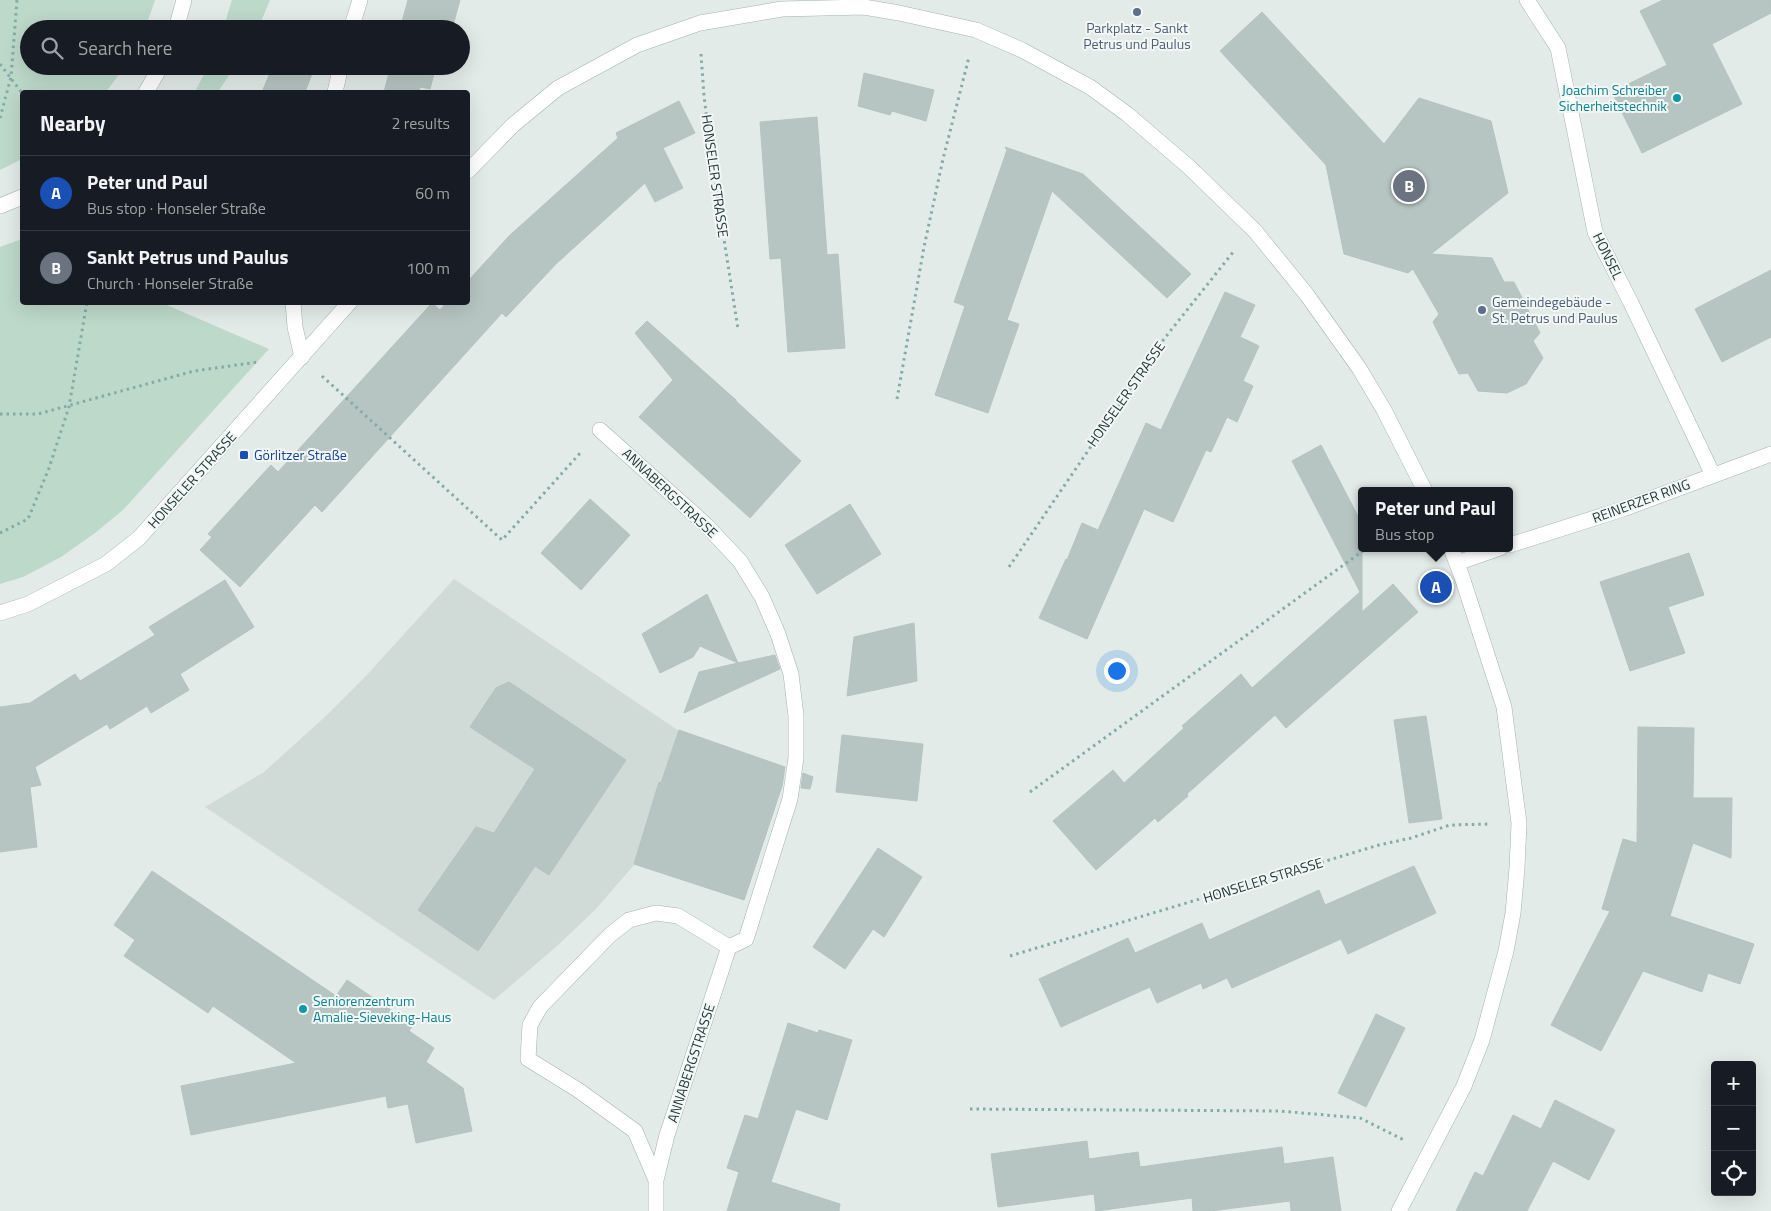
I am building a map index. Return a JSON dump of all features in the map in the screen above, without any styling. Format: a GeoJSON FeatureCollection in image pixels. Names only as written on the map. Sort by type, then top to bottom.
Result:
{"type":"FeatureCollection","features":[{"type":"Feature","properties":{"kind":"street"},"geometry":{"type":"LineString","coordinates":[[178,20],[184,0]]}},
{"type":"Feature","properties":{"kind":"street"},"geometry":{"type":"LineString","coordinates":[[354,20],[360,0]]}},
{"type":"Feature","properties":{"kind":"street","name":"HONSEL"},"geometry":{"type":"LineString","coordinates":[[1527,0],[1558,48],[1595,232],[1713,475]]}},
{"type":"Feature","properties":{"kind":"street"},"geometry":{"type":"LineString","coordinates":[[470,169],[512,125],[558,88],[637,45],[700,23],[782,10],[902,6],[976,30],[1022,50],[1090,87],[1127,114],[1189,168],[1255,231],[1307,295],[1359,368],[1384,410],[1423,487]]}},
{"type":"Feature","properties":{"kind":"street"},"geometry":{"type":"LineString","coordinates":[[147,90],[156,75]]}},
{"type":"Feature","properties":{"kind":"street"},"geometry":{"type":"LineString","coordinates":[[335,90],[339,75]]}},
{"type":"Feature","properties":{"kind":"street"},"geometry":{"type":"LineString","coordinates":[[0,206],[20,198]]}},
{"type":"Feature","properties":{"kind":"street"},"geometry":{"type":"LineString","coordinates":[[293,305],[295,327],[302,357]]}},
{"type":"Feature","properties":{"kind":"street","name":"HONSELER STRASSE"},"geometry":{"type":"LineString","coordinates":[[0,613],[28,604],[106,564],[139,538],[347,305]]}},
{"type":"Feature","properties":{"kind":"street","name":"ANNABERGSTRASSE"},"geometry":{"type":"LineString","coordinates":[[600,430],[705,524],[740,561],[762,597],[778,634],[790,674],[796,716],[796,758],[790,799],[746,939],[729,947],[667,1135],[656,1180],[656,1211]]}},
{"type":"Feature","properties":{"kind":"street","name":"REINERZER RING"},"geometry":{"type":"LineString","coordinates":[[1513,544],[1623,509],[1771,454]]}},
{"type":"Feature","properties":{"kind":"street"},"geometry":{"type":"LineString","coordinates":[[1400,1211],[1464,1086],[1482,1040],[1501,974],[1513,913],[1519,823],[1504,707],[1453,552]]}},
{"type":"Feature","properties":{"kind":"street"},"geometry":{"type":"LineString","coordinates":[[1457,563],[1489,552]]}},
{"type":"Feature","properties":{"kind":"street","name":"ANNABERGSTRASSE"},"geometry":{"type":"LineString","coordinates":[[656,1180],[635,1131],[578,1090],[528,1059],[530,1025],[540,1007],[610,934],[628,920],[656,913],[678,916],[729,947]]}},
{"type":"Feature","properties":{"kind":"path"},"geometry":{"type":"LineString","coordinates":[[0,118],[11,77],[17,0]]}},
{"type":"Feature","properties":{"kind":"path","name":"HONSELER STRASSE"},"geometry":{"type":"LineString","coordinates":[[700,23],[701,71],[704,96],[738,329]]}},
{"type":"Feature","properties":{"kind":"path"},"geometry":{"type":"LineString","coordinates":[[897,399],[942,158],[976,30]]}},
{"type":"Feature","properties":{"kind":"path"},"geometry":{"type":"LineString","coordinates":[[0,64],[20,90]]}},
{"type":"Feature","properties":{"kind":"path","name":"HONSELER STRASSE"},"geometry":{"type":"LineString","coordinates":[[1009,567],[1164,339],[1234,251],[1255,231]]}},
{"type":"Feature","properties":{"kind":"path"},"geometry":{"type":"LineString","coordinates":[[0,533],[28,519],[49,468],[69,406],[86,305]]}},
{"type":"Feature","properties":{"kind":"path"},"geometry":{"type":"LineString","coordinates":[[302,357],[502,540],[600,430]]}},
{"type":"Feature","properties":{"kind":"path"},"geometry":{"type":"LineString","coordinates":[[0,414],[38,414],[194,371],[258,362],[261,365]]}},
{"type":"Feature","properties":{"kind":"path"},"geometry":{"type":"LineString","coordinates":[[1030,792],[1361,552]]}},
{"type":"Feature","properties":{"kind":"path","name":"HONSELER STRASSE"},"geometry":{"type":"LineString","coordinates":[[1010,956],[1450,825],[1519,823]]}},
{"type":"Feature","properties":{"kind":"path"},"geometry":{"type":"LineString","coordinates":[[970,1109],[1278,1111],[1360,1118],[1428,1154]]}},
{"type":"Feature","properties":{"kind":"shaded area"},"geometry":{"type":"Polygon","coordinates":[[[454,579],[679,731],[634,865],[595,910],[557,946],[494,1000],[205,807],[264,772],[327,715],[365,677],[454,579]]]}},
{"type":"Feature","properties":{"kind":"green space"},"geometry":{"type":"Polygon","coordinates":[[[0,0],[155,0],[148,20],[20,20],[20,75],[118,75],[107,90],[20,90],[20,160],[0,170],[0,0]]]}},
{"type":"Feature","properties":{"kind":"green space"},"geometry":{"type":"Polygon","coordinates":[[[232,0],[270,0],[262,20],[226,20],[232,0]]]}},
{"type":"Feature","properties":{"kind":"green space"},"geometry":{"type":"Polygon","coordinates":[[[204,75],[229,75],[219,90],[196,90],[204,75]]]}},
{"type":"Feature","properties":{"kind":"green space"},"geometry":{"type":"Polygon","coordinates":[[[20,240],[20,305],[167,305],[269,349],[123,510],[61,557],[23,577],[0,584],[0,247],[20,240]]]}},
{"type":"Feature","properties":{"kind":"building"},"geometry":{"type":"Polygon","coordinates":[[[408,0],[460,0],[454,20],[402,20],[408,0]]]}},
{"type":"Feature","properties":{"kind":"building"},"geometry":{"type":"Polygon","coordinates":[[[1663,0],[1771,0],[1771,13],[1712,44],[1742,104],[1642,153],[1612,92],[1667,65],[1640,11],[1663,0]]]}},
{"type":"Feature","properties":{"kind":"building"},"geometry":{"type":"Polygon","coordinates":[[[1262,12],[1384,144],[1419,98],[1491,121],[1508,193],[1431,254],[1492,258],[1504,282],[1514,282],[1540,333],[1533,341],[1543,358],[1526,384],[1507,393],[1478,391],[1468,373],[1459,374],[1433,322],[1439,314],[1413,269],[1408,273],[1344,254],[1326,165],[1220,51],[1262,12]]]}},
{"type":"Feature","properties":{"kind":"building"},"geometry":{"type":"Polygon","coordinates":[[[864,73],[934,90],[926,121],[892,111],[890,115],[858,106],[864,73]]]}},
{"type":"Feature","properties":{"kind":"building"},"geometry":{"type":"Polygon","coordinates":[[[269,75],[312,75],[306,90],[263,90],[269,75]]]}},
{"type":"Feature","properties":{"kind":"building"},"geometry":{"type":"Polygon","coordinates":[[[389,75],[434,75],[430,89],[420,87],[419,90],[385,90],[389,75]]]}},
{"type":"Feature","properties":{"kind":"building"},"geometry":{"type":"Polygon","coordinates":[[[679,101],[695,133],[663,148],[683,188],[655,202],[645,183],[556,264],[506,317],[502,313],[322,512],[315,505],[240,587],[200,550],[212,537],[208,534],[271,465],[278,472],[430,305],[434,305],[440,310],[444,305],[470,305],[470,279],[509,236],[618,138],[616,133],[679,101]]]}},
{"type":"Feature","properties":{"kind":"building"},"geometry":{"type":"Polygon","coordinates":[[[817,117],[827,255],[838,254],[845,348],[788,352],[781,258],[770,259],[760,122],[817,117]]]}},
{"type":"Feature","properties":{"kind":"building"},"geometry":{"type":"Polygon","coordinates":[[[1005,147],[1083,174],[1191,274],[1167,298],[1052,191],[1007,320],[1019,324],[988,413],[935,395],[965,306],[954,302],[1007,150],[1005,147]]]}},
{"type":"Feature","properties":{"kind":"building"},"geometry":{"type":"Polygon","coordinates":[[[1771,270],[1771,337],[1722,362],[1695,309],[1771,270]]]}},
{"type":"Feature","properties":{"kind":"building"},"geometry":{"type":"Polygon","coordinates":[[[1225,292],[1255,305],[1240,337],[1259,346],[1243,381],[1253,386],[1237,422],[1227,417],[1211,452],[1206,450],[1173,522],[1144,509],[1087,639],[1039,618],[1067,560],[1082,523],[1098,530],[1146,423],[1161,430],[1225,292]]]}},
{"type":"Feature","properties":{"kind":"building"},"geometry":{"type":"Polygon","coordinates":[[[647,321],[801,461],[750,518],[639,417],[673,380],[635,333],[647,321]]]}},
{"type":"Feature","properties":{"kind":"building"},"geometry":{"type":"Polygon","coordinates":[[[1321,445],[1358,516],[1358,552],[1362,552],[1362,612],[1393,584],[1418,612],[1286,728],[1275,715],[1158,822],[1155,818],[1096,870],[1053,821],[1113,770],[1124,783],[1184,728],[1182,726],[1241,674],[1252,688],[1360,592],[1292,461],[1321,445]]]}},
{"type":"Feature","properties":{"kind":"building"},"geometry":{"type":"Polygon","coordinates":[[[590,499],[630,535],[581,590],[541,553],[590,499]]]}},
{"type":"Feature","properties":{"kind":"building"},"geometry":{"type":"Polygon","coordinates":[[[850,504],[881,554],[817,594],[785,545],[850,504]]]}},
{"type":"Feature","properties":{"kind":"building"},"geometry":{"type":"Polygon","coordinates":[[[1689,553],[1704,595],[1668,607],[1685,653],[1630,671],[1600,582],[1689,553]]]}},
{"type":"Feature","properties":{"kind":"building"},"geometry":{"type":"Polygon","coordinates":[[[225,580],[254,627],[180,674],[189,690],[151,713],[147,706],[110,729],[107,724],[35,767],[41,785],[30,787],[37,847],[0,852],[0,707],[30,703],[75,674],[80,681],[155,635],[149,627],[225,580]]]}},
{"type":"Feature","properties":{"kind":"building"},"geometry":{"type":"Polygon","coordinates":[[[707,594],[738,663],[700,646],[693,657],[660,673],[642,634],[707,594]]]}},
{"type":"Feature","properties":{"kind":"building"},"geometry":{"type":"Polygon","coordinates":[[[914,623],[917,681],[847,696],[854,637],[914,623]]]}},
{"type":"Feature","properties":{"kind":"building"},"geometry":{"type":"Polygon","coordinates":[[[775,655],[780,669],[684,713],[699,672],[775,655]]]}},
{"type":"Feature","properties":{"kind":"building"},"geometry":{"type":"Polygon","coordinates":[[[509,682],[626,760],[549,875],[535,866],[478,951],[418,910],[476,827],[494,833],[535,769],[470,727],[496,688],[509,682]]]}},
{"type":"Feature","properties":{"kind":"building"},"geometry":{"type":"Polygon","coordinates":[[[1426,716],[1442,819],[1409,823],[1394,720],[1426,716]]]}},
{"type":"Feature","properties":{"kind":"building"},"geometry":{"type":"Polygon","coordinates":[[[1638,727],[1694,728],[1693,798],[1732,798],[1731,858],[1693,843],[1670,916],[1754,944],[1740,984],[1708,973],[1702,992],[1643,971],[1601,1051],[1551,1025],[1610,911],[1602,909],[1623,839],[1637,843],[1638,727]]]}},
{"type":"Feature","properties":{"kind":"building"},"geometry":{"type":"Polygon","coordinates":[[[679,730],[785,767],[782,786],[744,900],[634,864],[659,782],[661,783],[679,730]]]}},
{"type":"Feature","properties":{"kind":"building"},"geometry":{"type":"Polygon","coordinates":[[[842,735],[923,744],[917,801],[836,792],[842,735]]]}},
{"type":"Feature","properties":{"kind":"building"},"geometry":{"type":"Polygon","coordinates":[[[803,773],[813,777],[810,789],[801,788],[803,773]]]}},
{"type":"Feature","properties":{"kind":"building"},"geometry":{"type":"Polygon","coordinates":[[[878,848],[922,877],[884,937],[873,929],[845,969],[813,947],[878,848]]]}},
{"type":"Feature","properties":{"kind":"building"},"geometry":{"type":"Polygon","coordinates":[[[1414,866],[1436,913],[1348,954],[1341,939],[1232,988],[1227,978],[1203,989],[1201,983],[1157,1003],[1150,987],[1061,1027],[1039,979],[1128,938],[1135,953],[1202,923],[1209,940],[1319,890],[1325,905],[1414,866]]]}},
{"type":"Feature","properties":{"kind":"building","name":"Seniorenzentrum Amalie-Sieveking-Haus"},"geometry":{"type":"Polygon","coordinates":[[[152,871],[336,996],[347,980],[413,1025],[409,1031],[434,1048],[426,1062],[463,1088],[472,1131],[416,1143],[408,1104],[388,1108],[386,1096],[191,1135],[181,1086],[296,1063],[213,1006],[208,1013],[124,956],[135,940],[114,925],[152,871]]]}},
{"type":"Feature","properties":{"kind":"building"},"geometry":{"type":"Polygon","coordinates":[[[1376,1014],[1405,1028],[1366,1107],[1338,1093],[1376,1014]]]}},
{"type":"Feature","properties":{"kind":"building"},"geometry":{"type":"Polygon","coordinates":[[[788,1023],[818,1033],[819,1030],[852,1040],[827,1120],[796,1109],[771,1182],[840,1204],[839,1211],[727,1211],[739,1172],[727,1168],[745,1115],[758,1119],[788,1023]]]}},
{"type":"Feature","properties":{"kind":"building"},"geometry":{"type":"Polygon","coordinates":[[[1555,1100],[1615,1130],[1589,1180],[1553,1161],[1527,1211],[1456,1211],[1475,1172],[1483,1176],[1513,1115],[1541,1129],[1555,1100]]]}},
{"type":"Feature","properties":{"kind":"building"},"geometry":{"type":"Polygon","coordinates":[[[1087,1141],[1089,1159],[1138,1152],[1140,1167],[1282,1147],[1284,1164],[1333,1157],[1341,1211],[1291,1211],[1290,1201],[1210,1211],[1193,1211],[1192,1198],[1096,1211],[1094,1194],[998,1207],[991,1154],[1087,1141]]]}},
{"type":"Feature","properties":{"kind":"place","name":"Parkplatz - Sankt Petrus und Paulus"},"geometry":{"type":"Point","coordinates":[1137,12]}},
{"type":"Feature","properties":{"kind":"place","name":"Joachim Schreiber Sicherheitstechnik"},"geometry":{"type":"Point","coordinates":[1677,98]}},
{"type":"Feature","properties":{"kind":"place","name":"Sankt Petrus und Paulus"},"geometry":{"type":"Point","coordinates":[1409,186]}},
{"type":"Feature","properties":{"kind":"place","name":"Gemeindegebäude - St. Petrus und Paulus"},"geometry":{"type":"Point","coordinates":[1482,310]}},
{"type":"Feature","properties":{"kind":"place","name":"Görlitzer Straße"},"geometry":{"type":"Point","coordinates":[244,455]}},
{"type":"Feature","properties":{"kind":"place","name":"Peter und Paul"},"geometry":{"type":"Point","coordinates":[1436,587]}},
{"type":"Feature","properties":{"kind":"place","name":"Seniorenzentrum Amalie-Sieveking-Haus"},"geometry":{"type":"Point","coordinates":[303,1009]}}]}
